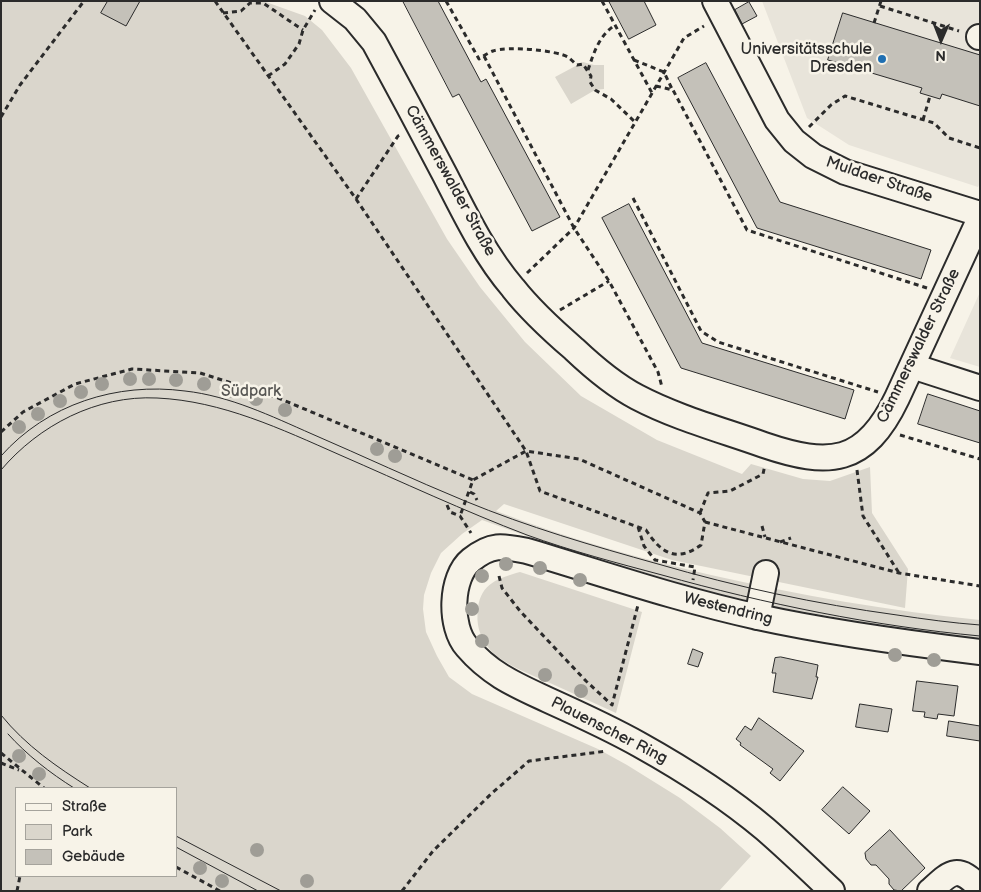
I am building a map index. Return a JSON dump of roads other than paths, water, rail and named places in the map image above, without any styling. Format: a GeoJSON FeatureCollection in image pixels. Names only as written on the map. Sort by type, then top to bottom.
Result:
{"type":"FeatureCollection","features":[{"type":"Feature","properties":{"kind":"street","name":"Cämmerswalder Straße"},"geometry":{"type":"LineString","coordinates":[[324,5],[355,18],[374,42],[479,240],[512,287],[541,320],[601,373],[636,396],[669,412],[771,447],[806,457],[824,458],[852,452],[863,446],[880,429],[889,415],[980,216]]}},
{"type":"Feature","properties":{"kind":"street","name":"Muldaer Straße"},"geometry":{"type":"LineString","coordinates":[[719,8],[777,120],[794,141],[813,156],[845,172],[980,216]]}},
{"type":"Feature","properties":{"kind":"street"},"geometry":{"type":"LineString","coordinates":[[912,366],[980,388]]}},
{"type":"Feature","properties":{"kind":"street","name":"Westendring"},"geometry":{"type":"LineString","coordinates":[[476,542],[527,551],[688,600],[757,616],[869,636],[980,652]]}},
{"type":"Feature","properties":{"kind":"street","name":"Plauenscher Ring"},"geometry":{"type":"LineString","coordinates":[[476,542],[468,563],[459,578],[454,602],[458,630],[465,646],[481,663],[499,677],[603,725],[639,744],[701,782],[764,828],[832,891]]}},
{"type":"Feature","properties":{"kind":"street"},"geometry":{"type":"LineString","coordinates":[[757,616],[766,573]]}},
{"type":"Feature","properties":{"kind":"street"},"geometry":{"type":"LineString","coordinates":[[930,891],[947,875],[955,873],[966,875],[980,888]]}},
{"type":"Feature","properties":{"kind":"tram line"},"geometry":{"type":"LineString","coordinates":[[1,456],[19,438],[40,423],[62,410],[85,401],[109,394],[134,390],[185,391],[218,397],[266,414],[427,485],[537,528],[585,543],[688,572],[777,594],[867,611],[980,625]]}},
{"type":"Feature","properties":{"kind":"tram line"},"geometry":{"type":"LineString","coordinates":[[1,470],[33,439],[71,416],[91,408],[135,398],[181,400],[228,410],[273,426],[480,516],[577,552],[701,586],[820,613],[940,632],[980,636]]}},
{"type":"Feature","properties":{"kind":"tram line"},"geometry":{"type":"LineString","coordinates":[[1,715],[31,746],[88,787]]}},
{"type":"Feature","properties":{"kind":"tram line"},"geometry":{"type":"LineString","coordinates":[[8,734],[39,763],[72,787]]}},
{"type":"Feature","properties":{"kind":"tram line"},"geometry":{"type":"LineString","coordinates":[[178,837],[281,891]]}},
{"type":"Feature","properties":{"kind":"tram line"},"geometry":{"type":"LineString","coordinates":[[178,848],[258,891]]}},
{"type":"Feature","properties":{"kind":"place","name":"Universitätsschule Dresden"},"geometry":{"type":"Point","coordinates":[882,59]}},
{"type":"Feature","properties":{"kind":"park label","name":"Südpark"},"geometry":{"type":"Point","coordinates":[251,392]}}]}
